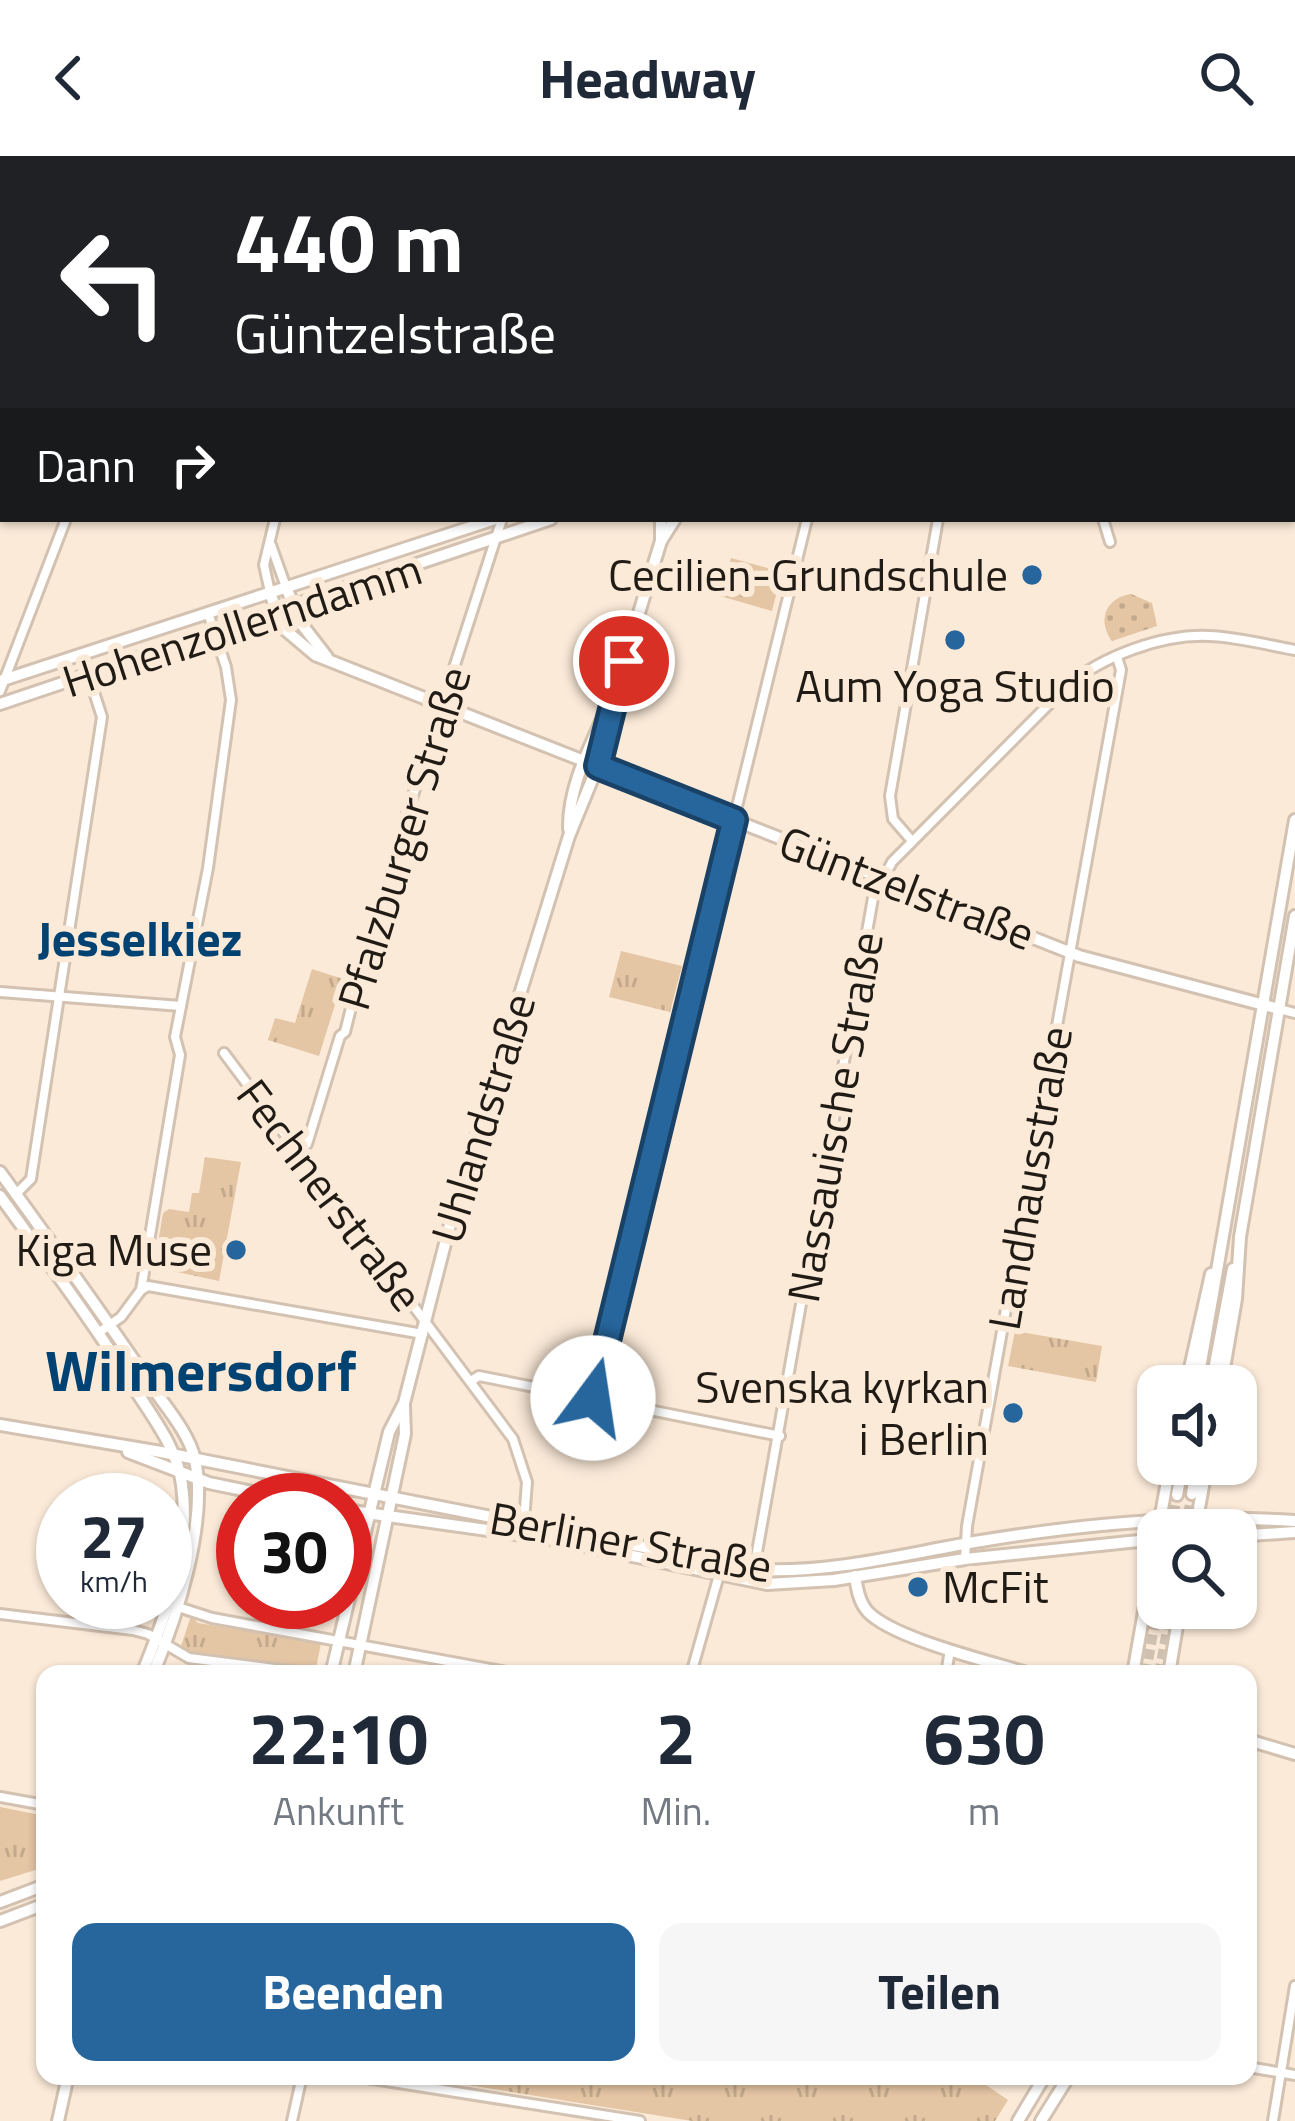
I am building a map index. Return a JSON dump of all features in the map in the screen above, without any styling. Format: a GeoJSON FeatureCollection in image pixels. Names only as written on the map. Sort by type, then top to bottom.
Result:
{"type":"FeatureCollection","features":[{"type":"Feature","properties":{"kind":"main road","name":"Hohenzollerndamm"},"geometry":{"type":"LineString","coordinates":[[1,684],[489,522]]}},
{"type":"Feature","properties":{"kind":"main road","name":"Hohenzollerndamm"},"geometry":{"type":"LineString","coordinates":[[0,704],[543,522]]}},
{"type":"Feature","properties":{"kind":"main road","name":"Uhlandstraße"},"geometry":{"type":"LineString","coordinates":[[661,522],[661,541]]}},
{"type":"Feature","properties":{"kind":"main road","name":"Uhlandstraße"},"geometry":{"type":"LineString","coordinates":[[568,836],[568,810],[584,761],[614,693],[661,541],[673,522]]}},
{"type":"Feature","properties":{"kind":"main road"},"geometry":{"type":"LineString","coordinates":[[286,587],[303,627],[327,657]]}},
{"type":"Feature","properties":{"kind":"main road","name":"Güntzelstraße"},"geometry":{"type":"LineString","coordinates":[[270,592],[277,614],[296,641],[315,655],[1070,952],[1279,1009]]}},
{"type":"Feature","properties":{"kind":"main road","name":"Uhlandstraße"},"geometry":{"type":"LineString","coordinates":[[372,1500],[388,1432],[404,1403],[456,1201],[568,836],[611,725],[614,693]]}},
{"type":"Feature","properties":{"kind":"main road"},"geometry":{"type":"LineString","coordinates":[[1200,1365],[1295,820]]}},
{"type":"Feature","properties":{"kind":"main road"},"geometry":{"type":"LineString","coordinates":[[1214,1365],[1295,916]]}},
{"type":"Feature","properties":{"kind":"main road"},"geometry":{"type":"LineString","coordinates":[[1270,956],[1287,959]]}},
{"type":"Feature","properties":{"kind":"main road"},"geometry":{"type":"LineString","coordinates":[[0,1172],[185,1438],[195,1460],[192,1531]]}},
{"type":"Feature","properties":{"kind":"main road"},"geometry":{"type":"LineString","coordinates":[[0,1196],[98,1333],[175,1455],[183,1513],[180,1554],[155,1665]]}},
{"type":"Feature","properties":{"kind":"main road"},"geometry":{"type":"LineString","coordinates":[[1191,1365],[1221,1236]]}},
{"type":"Feature","properties":{"kind":"main road"},"geometry":{"type":"LineString","coordinates":[[1225,1365],[1240,1237]]}},
{"type":"Feature","properties":{"kind":"main road","name":"Uhlandstraße"},"geometry":{"type":"LineString","coordinates":[[356,1665],[405,1434],[404,1403]]}},
{"type":"Feature","properties":{"kind":"main road","name":"Berliner Straße"},"geometry":{"type":"LineString","coordinates":[[0,1425],[754,1569],[854,1571],[965,1543],[1137,1524]]}},
{"type":"Feature","properties":{"kind":"main road","name":"Berliner Straße"},"geometry":{"type":"LineString","coordinates":[[114,1447],[216,1483]]}},
{"type":"Feature","properties":{"kind":"main road"},"geometry":{"type":"LineString","coordinates":[[1178,1495],[1180,1485]]}},
{"type":"Feature","properties":{"kind":"main road"},"geometry":{"type":"LineString","coordinates":[[1192,1494],[1194,1485]]}},
{"type":"Feature","properties":{"kind":"main road","name":"Berliner Straße"},"geometry":{"type":"LineString","coordinates":[[372,1513],[551,1539],[767,1584],[1137,1541]]}},
{"type":"Feature","properties":{"kind":"main road","name":"Berliner Straße"},"geometry":{"type":"LineString","coordinates":[[1257,1522],[1295,1520]]}},
{"type":"Feature","properties":{"kind":"main road"},"geometry":{"type":"LineString","coordinates":[[1257,1535],[1295,1532]]}},
{"type":"Feature","properties":{"kind":"main road"},"geometry":{"type":"LineString","coordinates":[[854,1571],[860,1600],[875,1617],[1003,1665]]}},
{"type":"Feature","properties":{"kind":"main road"},"geometry":{"type":"LineString","coordinates":[[147,1665],[167,1629]]}},
{"type":"Feature","properties":{"kind":"main road","name":"Uhlandstraße"},"geometry":{"type":"LineString","coordinates":[[334,1665],[341,1629]]}},
{"type":"Feature","properties":{"kind":"main road"},"geometry":{"type":"LineString","coordinates":[[1135,1665],[1142,1629]]}},
{"type":"Feature","properties":{"kind":"main road"},"geometry":{"type":"LineString","coordinates":[[1170,1665],[1176,1629]]}},
{"type":"Feature","properties":{"kind":"main road"},"geometry":{"type":"LineString","coordinates":[[1257,1743],[1295,1754]]}},
{"type":"Feature","properties":{"kind":"main road"},"geometry":{"type":"LineString","coordinates":[[0,1902],[36,1888]]}},
{"type":"Feature","properties":{"kind":"main road"},"geometry":{"type":"LineString","coordinates":[[0,1921],[36,1907]]}},
{"type":"Feature","properties":{"kind":"main road"},"geometry":{"type":"LineString","coordinates":[[58,2121],[66,2085]]}},
{"type":"Feature","properties":{"kind":"main road"},"geometry":{"type":"LineString","coordinates":[[1018,2121],[1040,2085]]}},
{"type":"Feature","properties":{"kind":"main road"},"geometry":{"type":"LineString","coordinates":[[1041,2121],[1063,2085]]}},
{"type":"Feature","properties":{"kind":"street"},"geometry":{"type":"LineString","coordinates":[[1,684],[65,522]]}},
{"type":"Feature","properties":{"kind":"street"},"geometry":{"type":"LineString","coordinates":[[270,592],[264,565],[275,522]]}},
{"type":"Feature","properties":{"kind":"street","name":"Pfalzburger Straße"},"geometry":{"type":"LineString","coordinates":[[298,1152],[307,1144],[340,1036],[345,1033],[498,522]]}},
{"type":"Feature","properties":{"kind":"street"},"geometry":{"type":"LineString","coordinates":[[593,1398],[806,522]]}},
{"type":"Feature","properties":{"kind":"street"},"geometry":{"type":"LineString","coordinates":[[912,841],[892,819],[890,796],[937,522]]}},
{"type":"Feature","properties":{"kind":"street"},"geometry":{"type":"LineString","coordinates":[[1103,522],[1110,542]]}},
{"type":"Feature","properties":{"kind":"street"},"geometry":{"type":"LineString","coordinates":[[271,545],[286,587]]}},
{"type":"Feature","properties":{"kind":"street"},"geometry":{"type":"LineString","coordinates":[[141,1290],[231,700],[208,613]]}},
{"type":"Feature","properties":{"kind":"street"},"geometry":{"type":"LineString","coordinates":[[881,879],[912,841],[1081,675],[1117,657],[1200,636],[1295,650]]}},
{"type":"Feature","properties":{"kind":"street"},"geometry":{"type":"LineString","coordinates":[[16,1194],[31,1179],[102,717],[82,655]]}},
{"type":"Feature","properties":{"kind":"street","name":"Landhausstraße"},"geometry":{"type":"LineString","coordinates":[[965,1559],[1121,670],[1117,657]]}},
{"type":"Feature","properties":{"kind":"street","name":"Nassauische Straße"},"geometry":{"type":"LineString","coordinates":[[754,1569],[873,897],[881,879]]}},
{"type":"Feature","properties":{"kind":"street"},"geometry":{"type":"LineString","coordinates":[[0,992],[181,1006]]}},
{"type":"Feature","properties":{"kind":"street","name":"Güntzelstraße"},"geometry":{"type":"LineString","coordinates":[[1279,1009],[1295,1013]]}},
{"type":"Feature","properties":{"kind":"street","name":"Fechnerstraße"},"geometry":{"type":"LineString","coordinates":[[224,1053],[423,1328],[436,1336],[513,1439],[527,1481],[524,1522]]}},
{"type":"Feature","properties":{"kind":"street"},"geometry":{"type":"LineString","coordinates":[[98,1333],[121,1317],[148,1286],[423,1328]]}},
{"type":"Feature","properties":{"kind":"street"},"geometry":{"type":"LineString","coordinates":[[471,1381],[479,1376],[779,1436]]}},
{"type":"Feature","properties":{"kind":"street"},"geometry":{"type":"LineString","coordinates":[[694,1665],[719,1575]]}},
{"type":"Feature","properties":{"kind":"street"},"geometry":{"type":"LineString","coordinates":[[192,1611],[472,1665]]}},
{"type":"Feature","properties":{"kind":"street"},"geometry":{"type":"LineString","coordinates":[[0,1614],[144,1632],[189,1658],[243,1665]]}},
{"type":"Feature","properties":{"kind":"street"},"geometry":{"type":"LineString","coordinates":[[948,1665],[951,1648]]}},
{"type":"Feature","properties":{"kind":"street"},"geometry":{"type":"LineString","coordinates":[[0,1797],[36,1803]]}},
{"type":"Feature","properties":{"kind":"street"},"geometry":{"type":"LineString","coordinates":[[1273,2121],[1295,1986]]}},
{"type":"Feature","properties":{"kind":"street"},"geometry":{"type":"LineString","coordinates":[[1257,2069],[1295,2075]]}},
{"type":"Feature","properties":{"kind":"street"},"geometry":{"type":"LineString","coordinates":[[292,2121],[300,2085]]}},
{"type":"Feature","properties":{"kind":"street"},"geometry":{"type":"LineString","coordinates":[[406,2085],[640,2121]]}},
{"type":"Feature","properties":{"kind":"green space"},"geometry":{"type":"Polygon","coordinates":[[[731,558],[782,572],[772,611],[720,596],[731,558]]]}},
{"type":"Feature","properties":{"kind":"green space"},"geometry":{"type":"Polygon","coordinates":[[[1131,594],[1152,603],[1157,626],[1112,641],[1105,626],[1106,611],[1115,600],[1131,594]]]}},
{"type":"Feature","properties":{"kind":"green space"},"geometry":{"type":"Polygon","coordinates":[[[621,951],[682,966],[670,1012],[609,997],[621,951]]]}},
{"type":"Feature","properties":{"kind":"green space"},"geometry":{"type":"Polygon","coordinates":[[[312,969],[343,979],[319,1056],[268,1040],[275,1018],[295,1023],[312,969]]]}},
{"type":"Feature","properties":{"kind":"green space"},"geometry":{"type":"Polygon","coordinates":[[[205,1157],[241,1162],[219,1281],[154,1267],[163,1213],[169,1209],[189,1212],[192,1193],[199,1193],[205,1157]]]}},
{"type":"Feature","properties":{"kind":"green space"},"geometry":{"type":"Polygon","coordinates":[[[1015,1331],[1102,1346],[1096,1382],[1008,1366],[1015,1331]]]}},
{"type":"Feature","properties":{"kind":"green space"},"geometry":{"type":"Polygon","coordinates":[[[192,1617],[216,1629],[321,1643],[317,1665],[180,1649],[187,1629],[192,1629],[192,1617]]]}},
{"type":"Feature","properties":{"kind":"green space"},"geometry":{"type":"Polygon","coordinates":[[[0,1807],[36,1814],[36,1870],[0,1881],[0,1807]]]}},
{"type":"Feature","properties":{"kind":"green space"},"geometry":{"type":"Polygon","coordinates":[[[468,2085],[986,2085],[1008,2100],[995,2121],[692,2121],[468,2085]]]}},
{"type":"Feature","properties":{"kind":"tunnel"},"geometry":{"type":"LineString","coordinates":[[1189,1509],[1192,1494]]}},
{"type":"Feature","properties":{"kind":"tunnel"},"geometry":{"type":"LineString","coordinates":[[1175,1509],[1177,1495]]}},
{"type":"Feature","properties":{"kind":"tunnel"},"geometry":{"type":"LineString","coordinates":[[1148,1665],[1154,1629]]}},
{"type":"Feature","properties":{"kind":"tunnel"},"geometry":{"type":"LineString","coordinates":[[1161,1665],[1167,1629]]}},
{"type":"Feature","properties":{"kind":"place","name":"Cecilien-Grundschule"},"geometry":{"type":"Point","coordinates":[1032,575]}},
{"type":"Feature","properties":{"kind":"place","name":"Aum Yoga Studio"},"geometry":{"type":"Point","coordinates":[955,640]}},
{"type":"Feature","properties":{"kind":"place","name":"Kiga Muse"},"geometry":{"type":"Point","coordinates":[236,1250]}},
{"type":"Feature","properties":{"kind":"place","name":"Svenska kyrkan i Berlin"},"geometry":{"type":"Point","coordinates":[1013,1413]}},
{"type":"Feature","properties":{"kind":"place","name":"McFit"},"geometry":{"type":"Point","coordinates":[918,1587]}},
{"type":"Feature","properties":{"kind":"district","name":"Jesselkiez"},"geometry":{"type":"Point","coordinates":[140,939]}},
{"type":"Feature","properties":{"kind":"district","name":"Wilmersdorf"},"geometry":{"type":"Point","coordinates":[201,1371]}},
{"type":"Feature","properties":{"kind":"route"},"geometry":{"type":"LineString","coordinates":[[593,1398],[734,820],[598,766],[624,661]]}}]}
